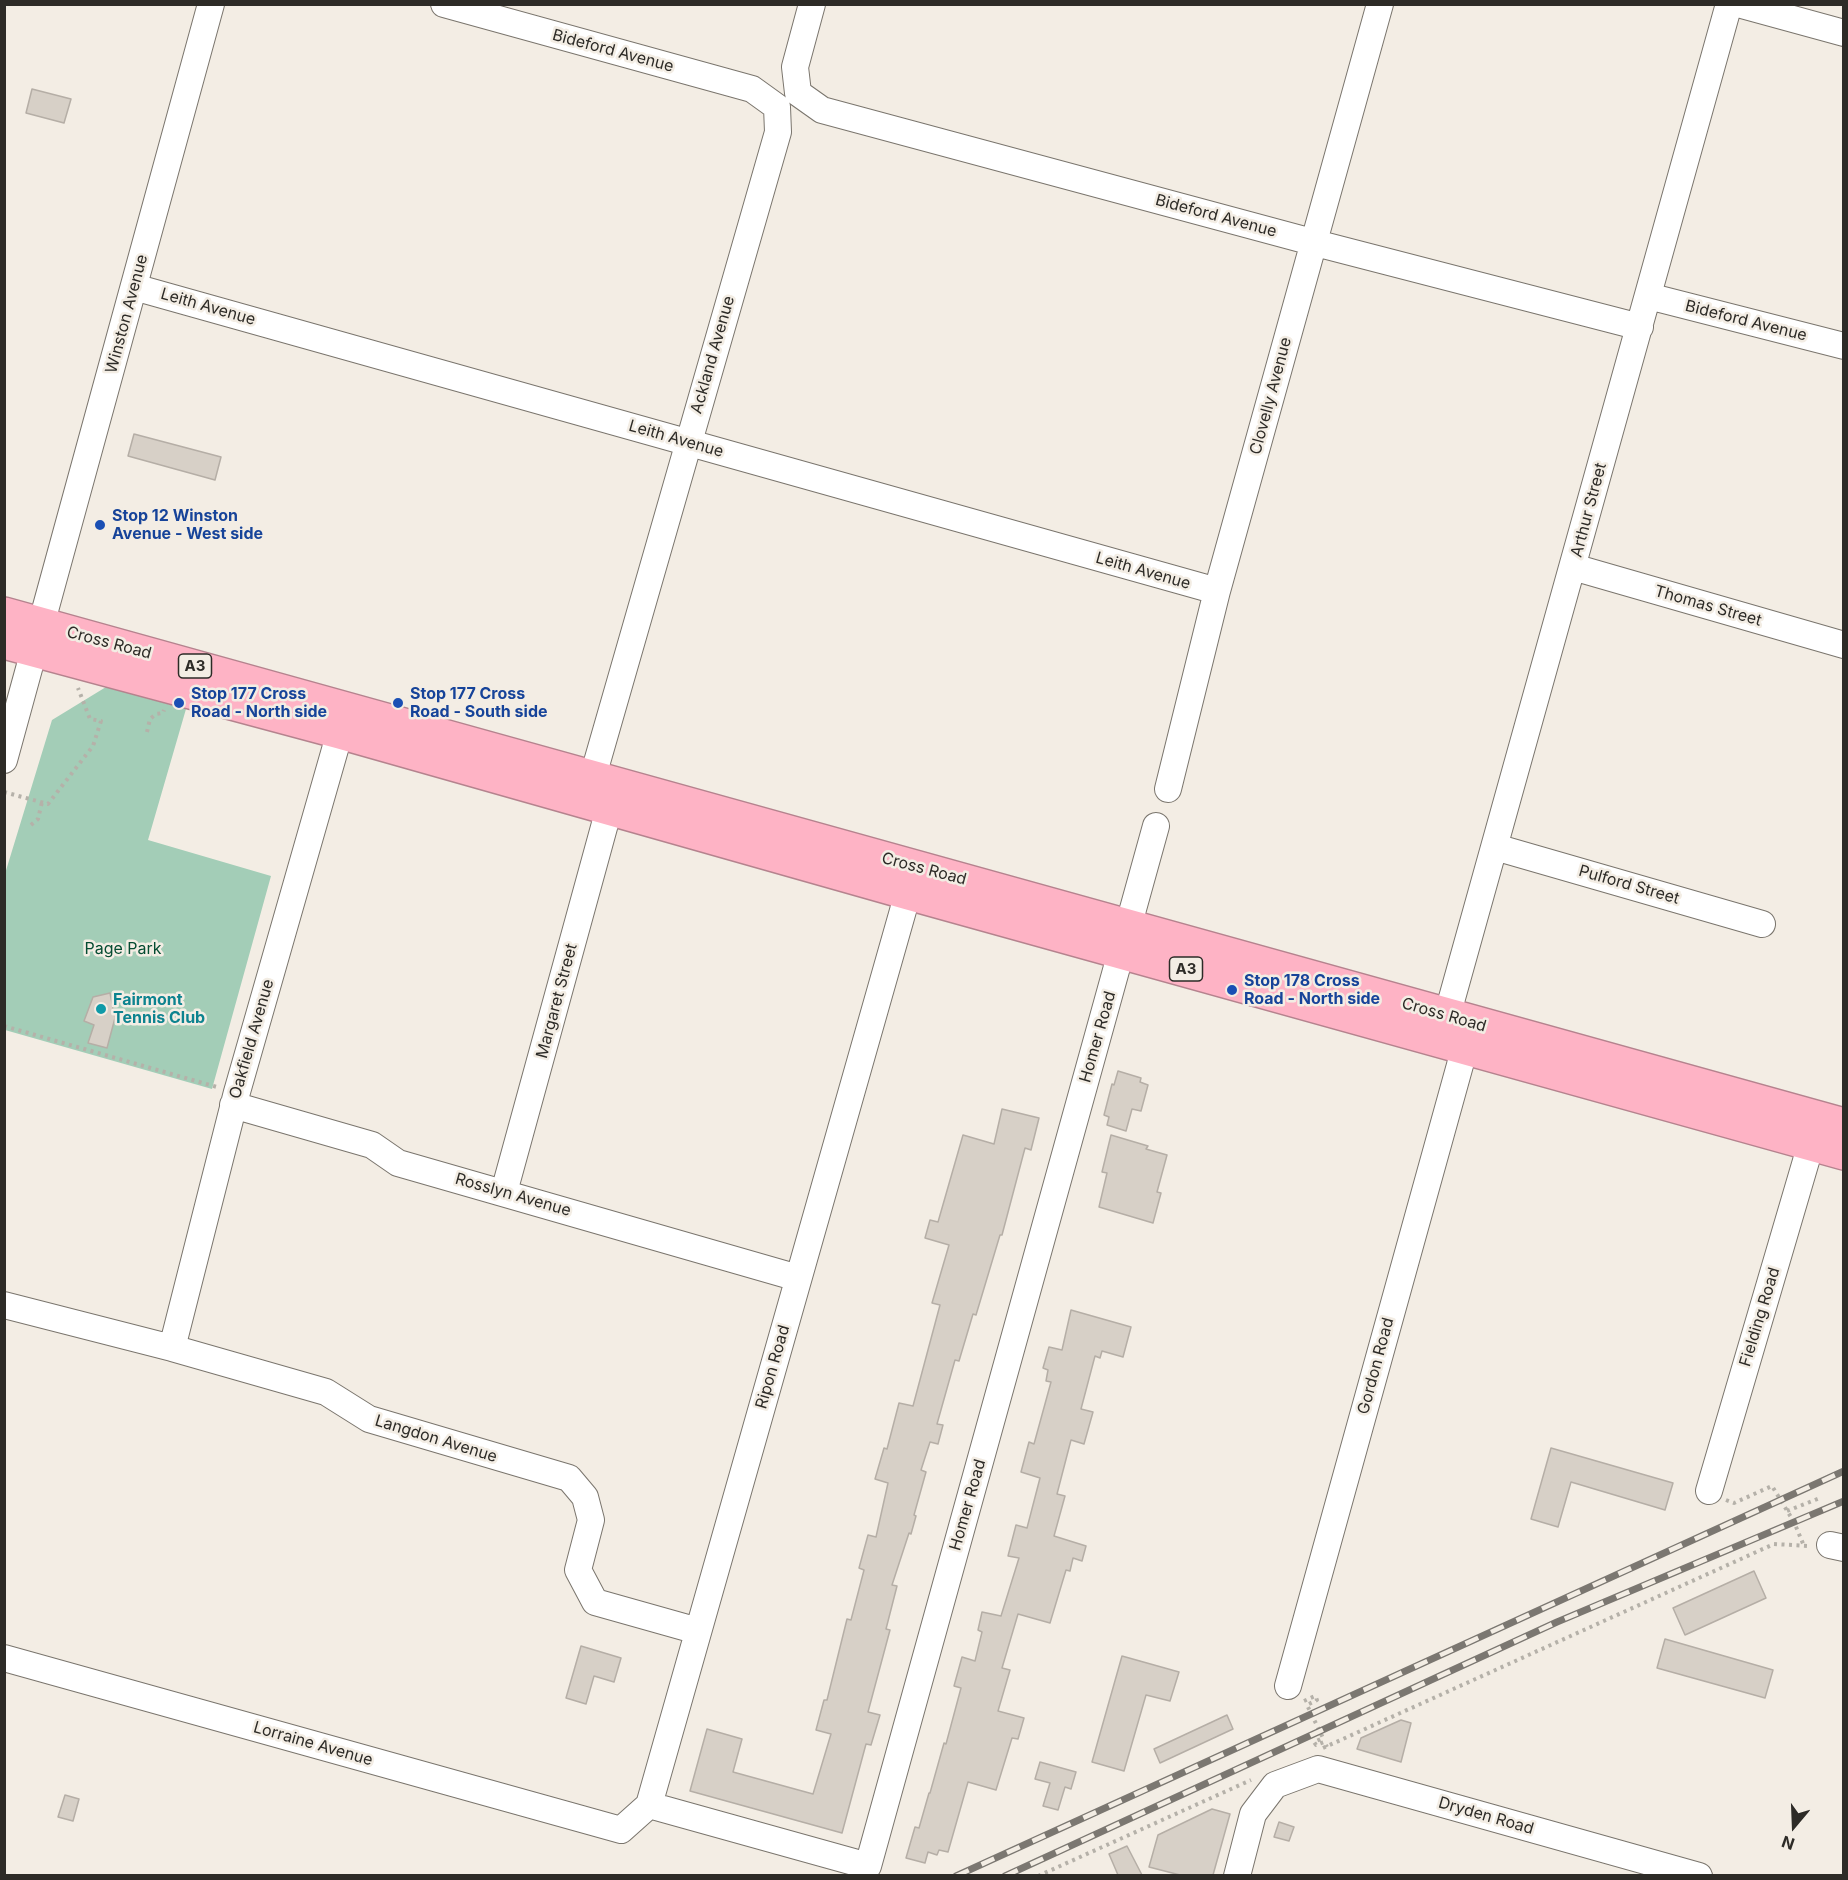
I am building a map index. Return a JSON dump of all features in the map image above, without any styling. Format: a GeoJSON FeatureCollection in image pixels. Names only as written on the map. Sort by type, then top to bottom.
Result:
{"type":"FeatureCollection","features":[{"type":"Feature","properties":{"kind":"highway","name":"Cross Road"},"geometry":{"type":"LineString","coordinates":[[4,614],[27,639],[344,720],[581,787],[638,789],[911,880]]}},
{"type":"Feature","properties":{"kind":"highway"},"geometry":{"type":"LineString","coordinates":[[581,787],[609,808],[638,789]]}},
{"type":"Feature","properties":{"kind":"highway","name":"Cross Road"},"geometry":{"type":"LineString","coordinates":[[609,808],[911,880],[1126,939],[1447,1016],[1844,1128]]}},
{"type":"Feature","properties":{"kind":"highway","name":"Cross Road"},"geometry":{"type":"LineString","coordinates":[[1126,939],[1465,1047],[1844,1153]]}},
{"type":"Feature","properties":{"kind":"highway"},"geometry":{"type":"LineString","coordinates":[[1447,1016],[1465,1047]]}},
{"type":"Feature","properties":{"kind":"highway"},"geometry":{"type":"LineString","coordinates":[[1811,1144],[1844,1128]]}},
{"type":"Feature","properties":{"kind":"street","name":"Winston Avenue"},"geometry":{"type":"LineString","coordinates":[[4,759],[27,639],[134,287],[211,4]]}},
{"type":"Feature","properties":{"kind":"street","name":"Bideford Avenue"},"geometry":{"type":"LineString","coordinates":[[444,4],[822,110],[1640,327]]}},
{"type":"Feature","properties":{"kind":"street","name":"Ackland Avenue"},"geometry":{"type":"LineString","coordinates":[[581,787],[688,442],[778,132],[812,4]]}},
{"type":"Feature","properties":{"kind":"street","name":"Clovelly Avenue"},"geometry":{"type":"LineString","coordinates":[[1168,789],[1217,591],[1380,4]]}},
{"type":"Feature","properties":{"kind":"street","name":"Arthur Street"},"geometry":{"type":"LineString","coordinates":[[1447,1016],[1729,4]]}},
{"type":"Feature","properties":{"kind":"street"},"geometry":{"type":"LineString","coordinates":[[1738,4],[1844,33]]}},
{"type":"Feature","properties":{"kind":"street","name":"Leith Avenue"},"geometry":{"type":"LineString","coordinates":[[134,287],[1217,591]]}},
{"type":"Feature","properties":{"kind":"street","name":"Bideford Avenue"},"geometry":{"type":"LineString","coordinates":[[1648,296],[1844,346]]}},
{"type":"Feature","properties":{"kind":"street","name":"Thomas Street"},"geometry":{"type":"LineString","coordinates":[[1573,567],[1844,645]]}},
{"type":"Feature","properties":{"kind":"street","name":"Oakfield Avenue"},"geometry":{"type":"LineString","coordinates":[[172,1348],[235,1099],[344,720]]}},
{"type":"Feature","properties":{"kind":"street","name":"Margaret Street"},"geometry":{"type":"LineString","coordinates":[[504,1192],[609,808]]}},
{"type":"Feature","properties":{"kind":"street"},"geometry":{"type":"LineString","coordinates":[[1126,939],[1156,826]]}},
{"type":"Feature","properties":{"kind":"street","name":"Pulford Street"},"geometry":{"type":"LineString","coordinates":[[1495,847],[1762,924]]}},
{"type":"Feature","properties":{"kind":"street","name":"Ripon Road"},"geometry":{"type":"LineString","coordinates":[[649,1805],[911,880]]}},
{"type":"Feature","properties":{"kind":"street","name":"Homer Road"},"geometry":{"type":"LineString","coordinates":[[649,1805],[868,1866],[1126,939]]}},
{"type":"Feature","properties":{"kind":"street","name":"Gordon Road"},"geometry":{"type":"LineString","coordinates":[[1288,1686],[1465,1047]]}},
{"type":"Feature","properties":{"kind":"street","name":"Rosslyn Avenue"},"geometry":{"type":"LineString","coordinates":[[235,1099],[372,1145],[398,1163],[798,1278]]}},
{"type":"Feature","properties":{"kind":"street","name":"Fielding Road"},"geometry":{"type":"LineString","coordinates":[[1709,1491],[1811,1144]]}},
{"type":"Feature","properties":{"kind":"street","name":"Langdon Avenue"},"geometry":{"type":"LineString","coordinates":[[4,1305],[172,1348],[326,1392],[369,1419],[569,1478],[585,1497],[591,1520],[578,1570],[594,1602],[699,1631]]}},
{"type":"Feature","properties":{"kind":"street","name":"Lorraine Avenue"},"geometry":{"type":"LineString","coordinates":[[4,1658],[621,1830],[649,1805]]}},
{"type":"Feature","properties":{"kind":"street","name":"Dryden Road"},"geometry":{"type":"LineString","coordinates":[[1263,1783],[1318,1769],[1323,1756],[1699,1875]]}},
{"type":"Feature","properties":{"kind":"street"},"geometry":{"type":"LineString","coordinates":[[1237,1875],[1263,1783]]}},
{"type":"Feature","properties":{"kind":"path"},"geometry":{"type":"LineString","coordinates":[[4,792],[48,804],[96,742],[101,721],[90,719],[75,683]]}},
{"type":"Feature","properties":{"kind":"path"},"geometry":{"type":"LineString","coordinates":[[31,825],[38,819],[42,802]]}},
{"type":"Feature","properties":{"kind":"path"},"geometry":{"type":"LineString","coordinates":[[4,1026],[235,1099]]}},
{"type":"Feature","properties":{"kind":"path"},"geometry":{"type":"LineString","coordinates":[[1709,1491],[1734,1503],[1772,1486],[1794,1522],[1826,1546]]}},
{"type":"Feature","properties":{"kind":"path"},"geometry":{"type":"LineString","coordinates":[[1787,1511],[1820,1498]]}},
{"type":"Feature","properties":{"kind":"path"},"geometry":{"type":"LineString","coordinates":[[1288,1686],[1304,1701],[1315,1696],[1317,1700],[1307,1705],[1323,1738],[1314,1742],[1316,1745],[1324,1742],[1323,1756],[1774,1544],[1826,1546]]}},
{"type":"Feature","properties":{"kind":"path"},"geometry":{"type":"LineString","coordinates":[[1038,1875],[1263,1783]]}},
{"type":"Feature","properties":{"kind":"green space","name":"Page Park"},"geometry":{"type":"Polygon","coordinates":[[[106,687],[186,709],[148,840],[271,876],[212,1089],[5,1030],[4,877],[52,720],[106,687]]]}},
{"type":"Feature","properties":{"kind":"building"},"geometry":{"type":"Polygon","coordinates":[[[32,89],[71,99],[64,123],[26,113],[32,89]]]}},
{"type":"Feature","properties":{"kind":"building"},"geometry":{"type":"Polygon","coordinates":[[[134,434],[221,457],[215,480],[128,456],[134,434]]]}},
{"type":"Feature","properties":{"kind":"building","name":"Fairmont Tennis Club"},"geometry":{"type":"Polygon","coordinates":[[[110,993],[115,1018],[107,1048],[88,1043],[94,1025],[84,1021],[93,997],[110,993]]]}},
{"type":"Feature","properties":{"kind":"building"},"geometry":{"type":"Polygon","coordinates":[[[1118,1071],[1141,1078],[1140,1082],[1148,1085],[1141,1111],[1132,1109],[1126,1131],[1107,1125],[1109,1117],[1104,1115],[1118,1071]]]}},
{"type":"Feature","properties":{"kind":"building"},"geometry":{"type":"Polygon","coordinates":[[[1002,1109],[1039,1118],[1031,1150],[1025,1148],[1002,1235],[1000,1235],[976,1315],[973,1314],[959,1361],[955,1360],[937,1424],[943,1425],[938,1444],[930,1442],[921,1470],[926,1472],[911,1534],[909,1533],[892,1585],[897,1586],[886,1629],[890,1630],[868,1712],[880,1715],[871,1745],[866,1744],[842,1833],[690,1791],[707,1729],[742,1739],[733,1772],[813,1794],[831,1734],[816,1730],[824,1700],[827,1700],[847,1619],[851,1620],[864,1570],[859,1568],[868,1535],[876,1537],[888,1483],[875,1479],[884,1448],[887,1449],[899,1403],[913,1406],[940,1305],[932,1303],[949,1245],[925,1238],[930,1220],[938,1222],[963,1135],[994,1144],[1002,1109]]]}},
{"type":"Feature","properties":{"kind":"building"},"geometry":{"type":"Polygon","coordinates":[[[1111,1135],[1148,1146],[1146,1149],[1167,1155],[1157,1192],[1161,1193],[1153,1223],[1099,1207],[1107,1173],[1102,1172],[1111,1135]]]}},
{"type":"Feature","properties":{"kind":"building"},"geometry":{"type":"Polygon","coordinates":[[[1071,1310],[1131,1327],[1123,1357],[1102,1351],[1100,1358],[1095,1356],[1081,1409],[1093,1412],[1084,1444],[1071,1440],[1057,1494],[1065,1496],[1054,1536],[1086,1546],[1082,1561],[1073,1558],[1070,1571],[1066,1570],[1050,1623],[1018,1614],[1002,1668],[1010,1670],[998,1711],[1024,1718],[1018,1739],[1012,1738],[996,1790],[968,1782],[948,1852],[939,1850],[937,1855],[928,1852],[925,1863],[906,1858],[915,1827],[919,1828],[944,1743],[946,1744],[961,1688],[954,1686],[962,1657],[975,1661],[982,1632],[978,1630],[982,1612],[1001,1616],[1019,1558],[1008,1556],[1016,1525],[1027,1528],[1040,1478],[1021,1472],[1029,1442],[1034,1444],[1051,1382],[1046,1381],[1048,1370],[1043,1368],[1049,1347],[1062,1350],[1071,1310]]]}},
{"type":"Feature","properties":{"kind":"building"},"geometry":{"type":"Polygon","coordinates":[[[1551,1448],[1673,1483],[1665,1510],[1571,1482],[1558,1527],[1531,1519],[1551,1448]]]}},
{"type":"Feature","properties":{"kind":"building"},"geometry":{"type":"Polygon","coordinates":[[[1754,1571],[1766,1598],[1685,1635],[1673,1608],[1754,1571]]]}},
{"type":"Feature","properties":{"kind":"building"},"geometry":{"type":"Polygon","coordinates":[[[1665,1639],[1773,1670],[1765,1698],[1657,1668],[1665,1639]]]}},
{"type":"Feature","properties":{"kind":"building"},"geometry":{"type":"Polygon","coordinates":[[[581,1646],[621,1658],[614,1682],[594,1676],[586,1704],[566,1698],[581,1646]]]}},
{"type":"Feature","properties":{"kind":"building"},"geometry":{"type":"Polygon","coordinates":[[[1122,1656],[1179,1672],[1170,1701],[1146,1695],[1124,1771],[1092,1762],[1122,1656]]]}},
{"type":"Feature","properties":{"kind":"building"},"geometry":{"type":"Polygon","coordinates":[[[1227,1715],[1233,1729],[1160,1763],[1154,1749],[1227,1715]]]}},
{"type":"Feature","properties":{"kind":"building"},"geometry":{"type":"Polygon","coordinates":[[[1401,1720],[1411,1723],[1401,1762],[1357,1749],[1361,1738],[1401,1720]]]}},
{"type":"Feature","properties":{"kind":"building"},"geometry":{"type":"Polygon","coordinates":[[[1040,1762],[1076,1772],[1071,1789],[1065,1787],[1058,1810],[1043,1806],[1050,1783],[1035,1779],[1040,1762]]]}},
{"type":"Feature","properties":{"kind":"building"},"geometry":{"type":"Polygon","coordinates":[[[65,1795],[79,1799],[73,1821],[58,1817],[65,1795]]]}},
{"type":"Feature","properties":{"kind":"building"},"geometry":{"type":"Polygon","coordinates":[[[1212,1809],[1230,1814],[1213,1875],[1180,1875],[1149,1867],[1158,1835],[1212,1809]]]}},
{"type":"Feature","properties":{"kind":"building"},"geometry":{"type":"Polygon","coordinates":[[[1279,1822],[1294,1827],[1289,1841],[1274,1837],[1279,1822]]]}},
{"type":"Feature","properties":{"kind":"building"},"geometry":{"type":"Polygon","coordinates":[[[1127,1846],[1142,1875],[1118,1875],[1109,1854],[1127,1846]]]}},
{"type":"Feature","properties":{"kind":"railway"},"geometry":{"type":"LineString","coordinates":[[956,1876],[1844,1471]]}},
{"type":"Feature","properties":{"kind":"railway"},"geometry":{"type":"LineString","coordinates":[[1005,1876],[1557,1622],[1844,1501]]}},
{"type":"Feature","properties":{"kind":"place","name":"Stop 12 Winston Avenue - West side"},"geometry":{"type":"Point","coordinates":[100,525]}},
{"type":"Feature","properties":{"kind":"place","name":"Stop 177 Cross Road - North side"},"geometry":{"type":"Point","coordinates":[179,703]}},
{"type":"Feature","properties":{"kind":"place","name":"Stop 177 Cross Road - South side"},"geometry":{"type":"Point","coordinates":[398,703]}},
{"type":"Feature","properties":{"kind":"place","name":"Stop 178 Cross Road - North side"},"geometry":{"type":"Point","coordinates":[1232,990]}},
{"type":"Feature","properties":{"kind":"place","name":"Fairmont Tennis Club"},"geometry":{"type":"Point","coordinates":[101,1009]}}]}
